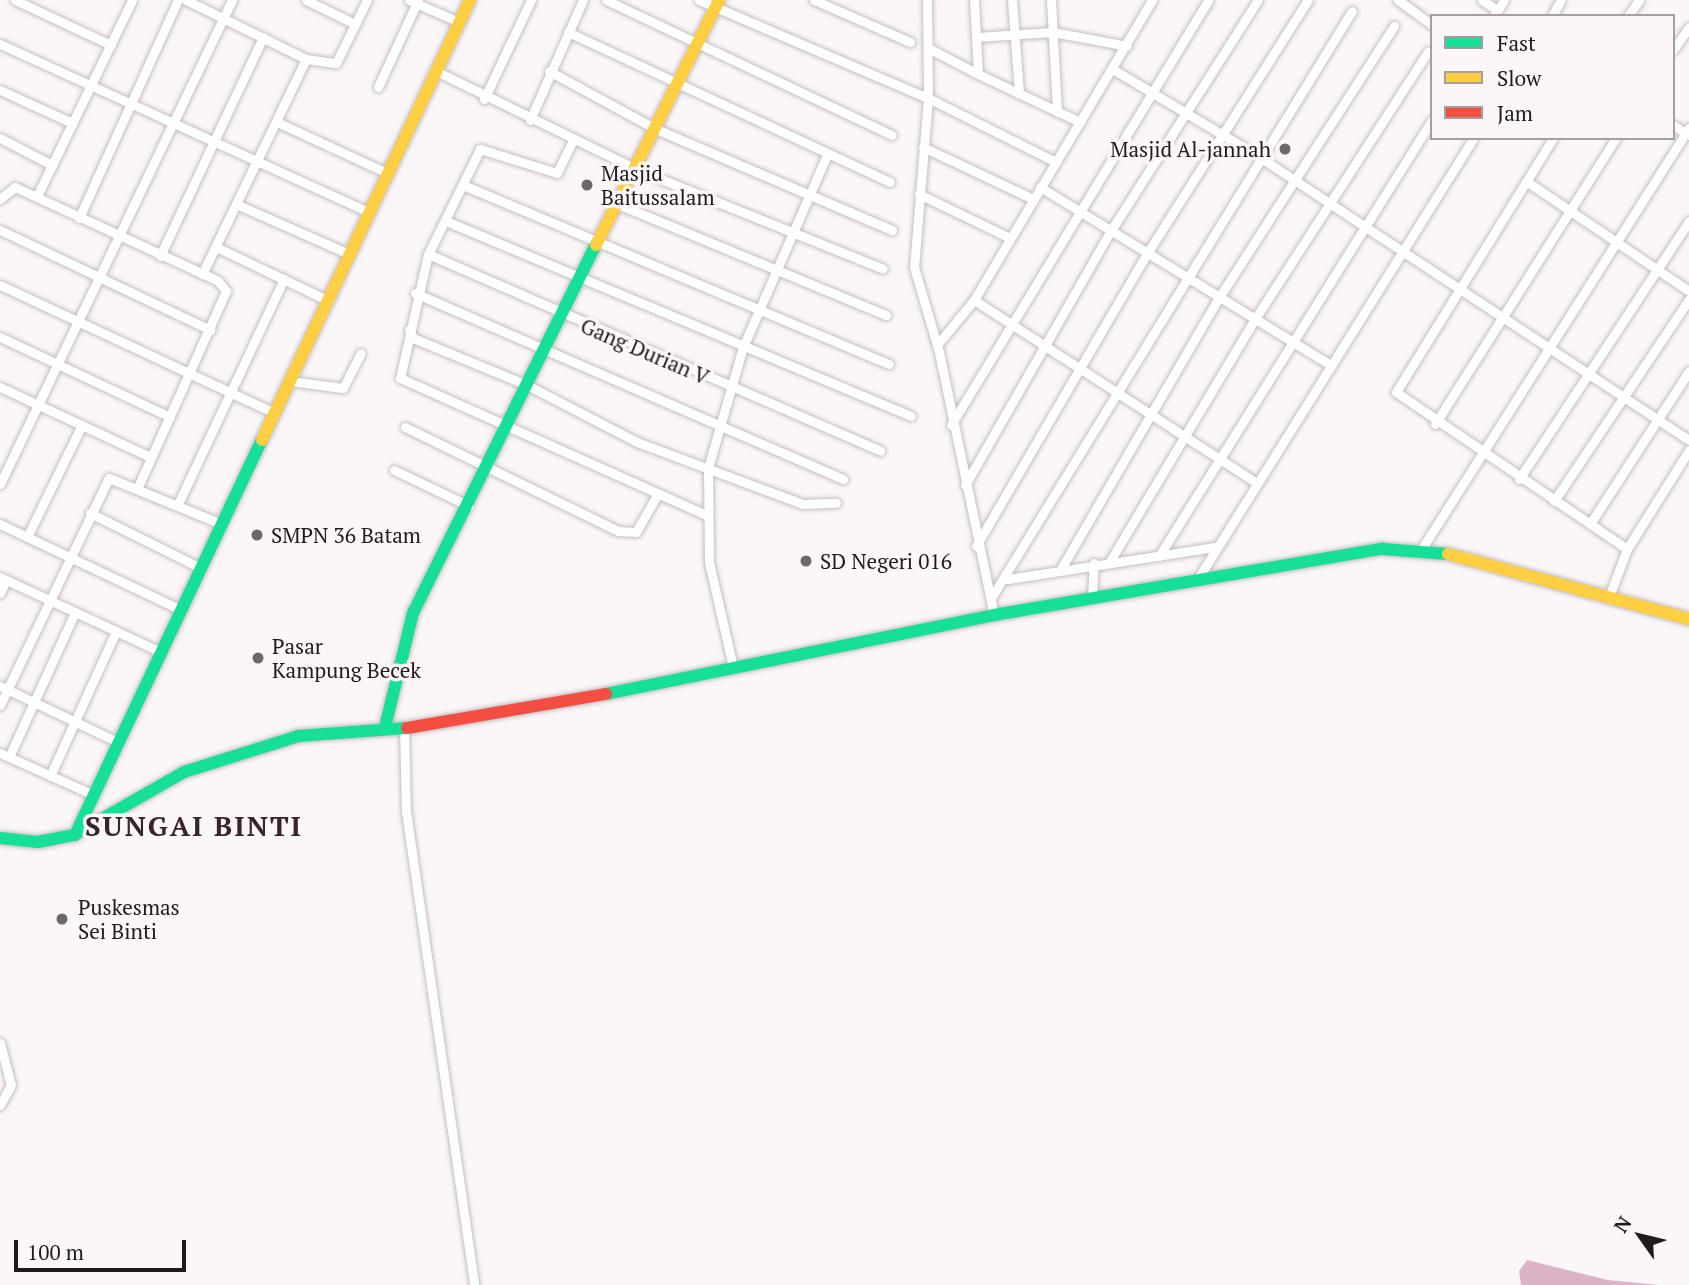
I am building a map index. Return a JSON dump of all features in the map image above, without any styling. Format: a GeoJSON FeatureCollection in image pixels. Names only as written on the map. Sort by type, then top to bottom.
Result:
{"type":"FeatureCollection","features":[{"type":"Feature","properties":{"kind":"street"},"geometry":{"type":"LineString","coordinates":[[15,0],[111,45]]}},
{"type":"Feature","properties":{"kind":"street"},"geometry":{"type":"LineString","coordinates":[[79,218],[178,0]]}},
{"type":"Feature","properties":{"kind":"street"},"geometry":{"type":"LineString","coordinates":[[186,0],[306,59],[336,63],[367,0]]}},
{"type":"Feature","properties":{"kind":"street"},"geometry":{"type":"LineString","coordinates":[[0,484],[80,323],[232,0]]}},
{"type":"Feature","properties":{"kind":"street"},"geometry":{"type":"LineString","coordinates":[[306,0],[355,24]]}},
{"type":"Feature","properties":{"kind":"street"},"geometry":{"type":"LineString","coordinates":[[74,835],[161,652],[198,567],[290,381],[389,173],[434,70],[470,0]]}},
{"type":"Feature","properties":{"kind":"street"},"geometry":{"type":"LineString","coordinates":[[484,99],[531,0]]}},
{"type":"Feature","properties":{"kind":"street"},"geometry":{"type":"LineString","coordinates":[[530,120],[583,0]]}},
{"type":"Feature","properties":{"kind":"street"},"geometry":{"type":"LineString","coordinates":[[606,0],[696,47],[892,135]]}},
{"type":"Feature","properties":{"kind":"street"},"geometry":{"type":"LineString","coordinates":[[699,0],[717,4],[928,98],[1056,162]]}},
{"type":"Feature","properties":{"kind":"street"},"geometry":{"type":"LineString","coordinates":[[814,0],[910,42]]}},
{"type":"Feature","properties":{"kind":"street"},"geometry":{"type":"LineString","coordinates":[[927,0],[930,49],[928,98],[914,267],[937,345],[976,546],[994,615]]}},
{"type":"Feature","properties":{"kind":"street"},"geometry":{"type":"LineString","coordinates":[[974,0],[978,74]]}},
{"type":"Feature","properties":{"kind":"street"},"geometry":{"type":"LineString","coordinates":[[1012,0],[1018,94]]}},
{"type":"Feature","properties":{"kind":"street"},"geometry":{"type":"LineString","coordinates":[[1051,0],[1057,112]]}},
{"type":"Feature","properties":{"kind":"street"},"geometry":{"type":"LineString","coordinates":[[937,345],[974,300],[1040,187],[1114,70],[1152,0]]}},
{"type":"Feature","properties":{"kind":"street"},"geometry":{"type":"LineString","coordinates":[[951,425],[1012,326],[1076,210],[1208,0]]}},
{"type":"Feature","properties":{"kind":"street"},"geometry":{"type":"LineString","coordinates":[[965,485],[1047,348],[1110,232],[1258,0]]}},
{"type":"Feature","properties":{"kind":"street"},"geometry":{"type":"LineString","coordinates":[[976,546],[1146,255],[1308,0]]}},
{"type":"Feature","properties":{"kind":"street"},"geometry":{"type":"LineString","coordinates":[[1398,0],[1430,24]]}},
{"type":"Feature","properties":{"kind":"street"},"geometry":{"type":"LineString","coordinates":[[1482,0],[1496,13],[1504,0]]}},
{"type":"Feature","properties":{"kind":"street"},"geometry":{"type":"LineString","coordinates":[[378,87],[415,1],[459,22]]}},
{"type":"Feature","properties":{"kind":"street"},"geometry":{"type":"LineString","coordinates":[[37,196],[111,45],[128,2]]}},
{"type":"Feature","properties":{"kind":"street"},"geometry":{"type":"LineString","coordinates":[[385,727],[413,613],[489,466],[506,424],[604,240],[717,4]]}},
{"type":"Feature","properties":{"kind":"street"},"geometry":{"type":"LineString","coordinates":[[991,598],[1008,579],[1184,277],[1352,11]]}},
{"type":"Feature","properties":{"kind":"street"},"geometry":{"type":"LineString","coordinates":[[1062,567],[1218,299],[1394,26]]}},
{"type":"Feature","properties":{"kind":"street"},"geometry":{"type":"LineString","coordinates":[[1675,47],[1689,27]]}},
{"type":"Feature","properties":{"kind":"street"},"geometry":{"type":"LineString","coordinates":[[568,32],[676,87],[890,182]]}},
{"type":"Feature","properties":{"kind":"street"},"geometry":{"type":"LineString","coordinates":[[977,37],[1054,32],[1127,47]]}},
{"type":"Feature","properties":{"kind":"street"},"geometry":{"type":"LineString","coordinates":[[160,256],[263,37]]}},
{"type":"Feature","properties":{"kind":"street"},"geometry":{"type":"LineString","coordinates":[[0,44],[370,213]]}},
{"type":"Feature","properties":{"kind":"street"},"geometry":{"type":"LineString","coordinates":[[930,49],[1080,122]]}},
{"type":"Feature","properties":{"kind":"street"},"geometry":{"type":"LineString","coordinates":[[1110,561],[1181,438],[1253,322],[1428,52]]}},
{"type":"Feature","properties":{"kind":"street"},"geometry":{"type":"LineString","coordinates":[[202,274],[306,59]]}},
{"type":"Feature","properties":{"kind":"street"},"geometry":{"type":"LineString","coordinates":[[434,70],[484,99],[636,169],[883,269]]}},
{"type":"Feature","properties":{"kind":"street"},"geometry":{"type":"LineString","coordinates":[[1114,70],[1258,156],[1590,371],[1689,440]]}},
{"type":"Feature","properties":{"kind":"street"},"geometry":{"type":"LineString","coordinates":[[550,71],[656,129],[892,230]]}},
{"type":"Feature","properties":{"kind":"street"},"geometry":{"type":"LineString","coordinates":[[0,90],[72,123]]}},
{"type":"Feature","properties":{"kind":"street"},"geometry":{"type":"LineString","coordinates":[[276,122],[389,173]]}},
{"type":"Feature","properties":{"kind":"street"},"geometry":{"type":"LineString","coordinates":[[1158,556],[1216,458],[1430,123]]}},
{"type":"Feature","properties":{"kind":"street"},"geometry":{"type":"LineString","coordinates":[[1421,550],[1480,452],[1552,346],[1615,241],[1688,132]]}},
{"type":"Feature","properties":{"kind":"street"},"geometry":{"type":"LineString","coordinates":[[0,138],[52,165]]}},
{"type":"Feature","properties":{"kind":"street"},"geometry":{"type":"LineString","coordinates":[[573,140],[557,173],[480,149],[428,254],[415,293],[398,373],[405,384],[506,424],[706,515]]}},
{"type":"Feature","properties":{"kind":"street"},"geometry":{"type":"LineString","coordinates":[[1197,580],[1255,482],[1405,252],[1472,140]]}},
{"type":"Feature","properties":{"kind":"street"},"geometry":{"type":"LineString","coordinates":[[1552,140],[1529,183],[1396,391],[1435,424],[1627,549]]}},
{"type":"Feature","properties":{"kind":"street"},"geometry":{"type":"LineString","coordinates":[[1435,424],[1615,140]]}},
{"type":"Feature","properties":{"kind":"street"},"geometry":{"type":"LineString","coordinates":[[923,147],[1033,199]]}},
{"type":"Feature","properties":{"kind":"street"},"geometry":{"type":"LineString","coordinates":[[733,667],[709,562],[706,515],[708,468],[716,426],[743,347],[762,308],[775,268],[812,194],[827,155]]}},
{"type":"Feature","properties":{"kind":"street"},"geometry":{"type":"LineString","coordinates":[[1529,183],[1689,291]]}},
{"type":"Feature","properties":{"kind":"street"},"geometry":{"type":"LineString","coordinates":[[463,185],[604,240],[889,364]]}},
{"type":"Feature","properties":{"kind":"street"},"geometry":{"type":"LineString","coordinates":[[0,199],[15,187],[202,274],[226,291],[211,330],[139,485]]}},
{"type":"Feature","properties":{"kind":"street"},"geometry":{"type":"LineString","coordinates":[[1040,187],[1253,322],[1331,365]]}},
{"type":"Feature","properties":{"kind":"street"},"geometry":{"type":"LineString","coordinates":[[919,194],[1010,238]]}},
{"type":"Feature","properties":{"kind":"street"},"geometry":{"type":"LineString","coordinates":[[236,204],[349,254]]}},
{"type":"Feature","properties":{"kind":"street"},"geometry":{"type":"LineString","coordinates":[[620,205],[886,315]]}},
{"type":"Feature","properties":{"kind":"street"},"geometry":{"type":"LineString","coordinates":[[446,221],[911,416]]}},
{"type":"Feature","properties":{"kind":"street"},"geometry":{"type":"LineString","coordinates":[[1519,479],[1689,221]]}},
{"type":"Feature","properties":{"kind":"street"},"geometry":{"type":"LineString","coordinates":[[0,230],[211,330]]}},
{"type":"Feature","properties":{"kind":"street"},"geometry":{"type":"LineString","coordinates":[[216,247],[328,301]]}},
{"type":"Feature","properties":{"kind":"street","name":"Gang Durian V"},"geometry":{"type":"LineString","coordinates":[[428,254],[562,315],[880,451]]}},
{"type":"Feature","properties":{"kind":"street"},"geometry":{"type":"LineString","coordinates":[[178,504],[284,279]]}},
{"type":"Feature","properties":{"kind":"street"},"geometry":{"type":"LineString","coordinates":[[0,285],[274,413]]}},
{"type":"Feature","properties":{"kind":"street"},"geometry":{"type":"LineString","coordinates":[[415,293],[843,479]]}},
{"type":"Feature","properties":{"kind":"street"},"geometry":{"type":"LineString","coordinates":[[1554,501],[1689,299]]}},
{"type":"Feature","properties":{"kind":"street"},"geometry":{"type":"LineString","coordinates":[[974,300],[1181,438],[1255,482]]}},
{"type":"Feature","properties":{"kind":"street"},"geometry":{"type":"LineString","coordinates":[[409,330],[413,338],[527,385],[636,442],[803,504],[836,503]]}},
{"type":"Feature","properties":{"kind":"street"},"geometry":{"type":"LineString","coordinates":[[0,337],[170,417]]}},
{"type":"Feature","properties":{"kind":"street"},"geometry":{"type":"LineString","coordinates":[[290,381],[343,387],[360,353]]}},
{"type":"Feature","properties":{"kind":"street"},"geometry":{"type":"LineString","coordinates":[[1590,524],[1689,372]]}},
{"type":"Feature","properties":{"kind":"street"},"geometry":{"type":"LineString","coordinates":[[0,387],[150,457]]}},
{"type":"Feature","properties":{"kind":"street"},"geometry":{"type":"LineString","coordinates":[[27,537],[81,427]]}},
{"type":"Feature","properties":{"kind":"street"},"geometry":{"type":"LineString","coordinates":[[405,427],[489,466],[605,527],[629,533],[642,526],[657,495]]}},
{"type":"Feature","properties":{"kind":"street"},"geometry":{"type":"LineString","coordinates":[[1610,594],[1627,549],[1689,450]]}},
{"type":"Feature","properties":{"kind":"street"},"geometry":{"type":"LineString","coordinates":[[394,470],[469,506]]}},
{"type":"Feature","properties":{"kind":"street"},"geometry":{"type":"LineString","coordinates":[[0,705],[4,688],[108,478],[139,485],[219,523]]}},
{"type":"Feature","properties":{"kind":"street"},"geometry":{"type":"LineString","coordinates":[[90,513],[198,567]]}},
{"type":"Feature","properties":{"kind":"street"},"geometry":{"type":"LineString","coordinates":[[0,524],[179,609]]}},
{"type":"Feature","properties":{"kind":"street"},"geometry":{"type":"LineString","coordinates":[[1008,579],[1062,567],[1215,547]]}},
{"type":"Feature","properties":{"kind":"street"},"geometry":{"type":"LineString","coordinates":[[0,838],[38,842],[74,835],[227,754],[298,736],[385,727],[457,724],[994,615],[1332,556],[1421,550],[1610,594],[1689,619]]}},
{"type":"Feature","properties":{"kind":"street"},"geometry":{"type":"LineString","coordinates":[[1092,598],[1094,563]]}},
{"type":"Feature","properties":{"kind":"street"},"geometry":{"type":"LineString","coordinates":[[0,593],[3,579],[161,652]]}},
{"type":"Feature","properties":{"kind":"street"},"geometry":{"type":"LineString","coordinates":[[75,612],[33,703],[4,755],[94,795]]}},
{"type":"Feature","properties":{"kind":"street"},"geometry":{"type":"LineString","coordinates":[[50,776],[116,631]]}},
{"type":"Feature","properties":{"kind":"street"},"geometry":{"type":"LineString","coordinates":[[4,688],[118,742]]}},
{"type":"Feature","properties":{"kind":"street"},"geometry":{"type":"LineString","coordinates":[[404,726],[408,824],[474,1285]]}},
{"type":"Feature","properties":{"kind":"street"},"geometry":{"type":"LineString","coordinates":[[0,1042],[11,1085],[0,1105]]}},
{"type":"Feature","properties":{"kind":"shaded area"},"geometry":{"type":"Polygon","coordinates":[[[1527,1260],[1608,1280],[1659,1285],[1521,1285],[1519,1271],[1527,1260]]]}},
{"type":"Feature","properties":{"kind":"traffic: fast"},"geometry":{"type":"LineString","coordinates":[[385,727],[413,613],[596,245]]}},
{"type":"Feature","properties":{"kind":"traffic: fast"},"geometry":{"type":"LineString","coordinates":[[75,835],[262,440]]}},
{"type":"Feature","properties":{"kind":"traffic: fast"},"geometry":{"type":"LineString","coordinates":[[606,694],[994,615],[1382,549],[1448,554]]}},
{"type":"Feature","properties":{"kind":"traffic: fast"},"geometry":{"type":"LineString","coordinates":[[0,838],[38,842],[74,835],[184,772],[298,736],[407,728]]}},
{"type":"Feature","properties":{"kind":"traffic: slow"},"geometry":{"type":"LineString","coordinates":[[262,440],[470,0]]}},
{"type":"Feature","properties":{"kind":"traffic: slow"},"geometry":{"type":"LineString","coordinates":[[596,245],[719,0]]}},
{"type":"Feature","properties":{"kind":"traffic: slow"},"geometry":{"type":"LineString","coordinates":[[1448,554],[1689,619]]}},
{"type":"Feature","properties":{"kind":"traffic: jam"},"geometry":{"type":"LineString","coordinates":[[407,728],[606,694]]}},
{"type":"Feature","properties":{"kind":"place","name":"Masjid Al-jannah"},"geometry":{"type":"Point","coordinates":[1285,149]}},
{"type":"Feature","properties":{"kind":"place","name":"Masjid Baitussalam"},"geometry":{"type":"Point","coordinates":[587,185]}},
{"type":"Feature","properties":{"kind":"place","name":"SMPN 36 Batam"},"geometry":{"type":"Point","coordinates":[257,535]}},
{"type":"Feature","properties":{"kind":"place","name":"SD Negeri 016"},"geometry":{"type":"Point","coordinates":[806,561]}},
{"type":"Feature","properties":{"kind":"place","name":"Pasar Kampung Becek"},"geometry":{"type":"Point","coordinates":[258,658]}},
{"type":"Feature","properties":{"kind":"place","name":"Puskesmas Sei Binti"},"geometry":{"type":"Point","coordinates":[62,919]}},
{"type":"Feature","properties":{"kind":"district","name":"SUNGAI BINTI"},"geometry":{"type":"Point","coordinates":[194,826]}}]}
